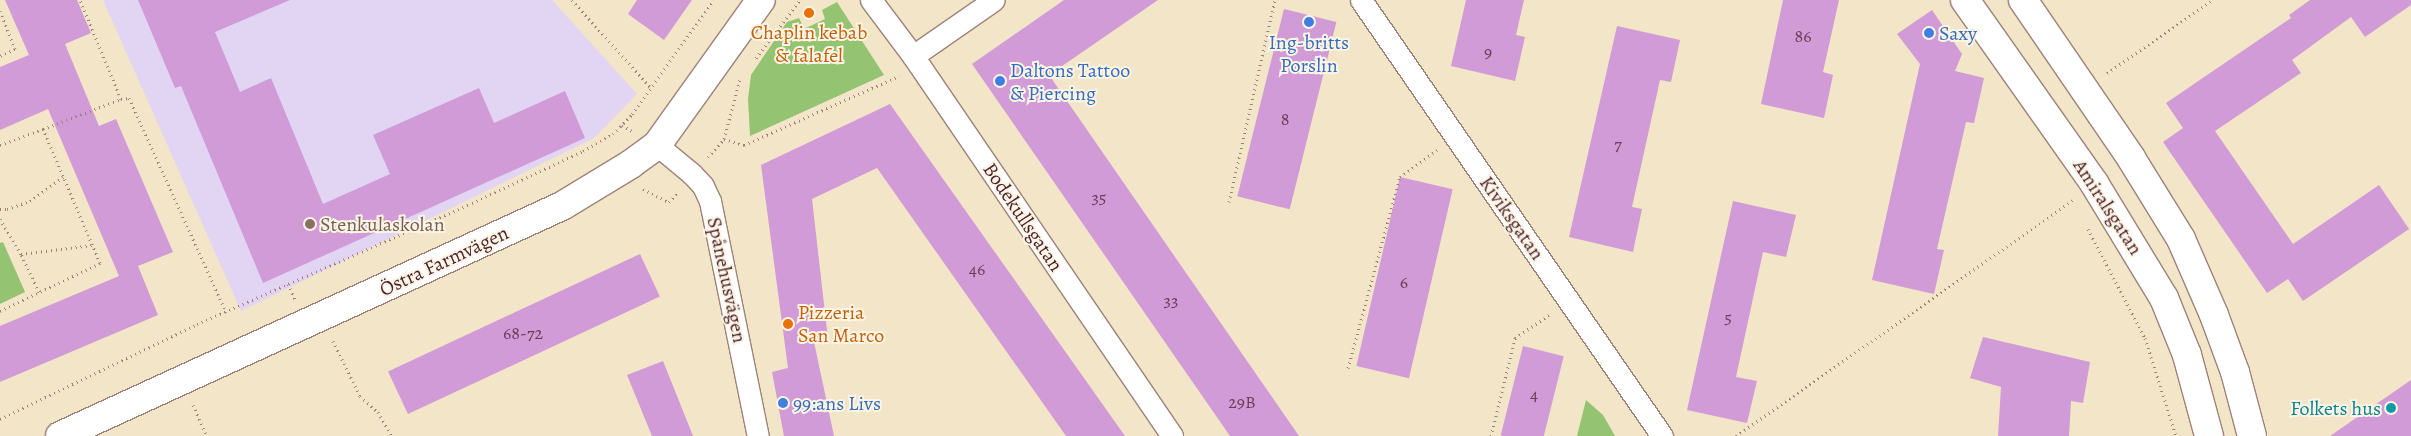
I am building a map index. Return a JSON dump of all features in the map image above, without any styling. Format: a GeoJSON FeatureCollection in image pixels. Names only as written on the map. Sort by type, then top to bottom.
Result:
{"type":"FeatureCollection","features":[{"type":"Feature","properties":{"kind":"main road","name":"Östra Farmvägen"},"geometry":{"type":"LineString","coordinates":[[60,436],[562,206],[631,164],[657,145],[761,0]]}},
{"type":"Feature","properties":{"kind":"main road","name":"Amiralsgatan"},"geometry":{"type":"LineString","coordinates":[[1965,0],[2094,183],[2164,298],[2187,355],[2209,436]]}},
{"type":"Feature","properties":{"kind":"main road"},"geometry":{"type":"LineString","coordinates":[[2023,0],[2130,158],[2181,239],[2214,315],[2235,372],[2252,436]]}},
{"type":"Feature","properties":{"kind":"street","name":"Bodekullsgatan"},"geometry":{"type":"LineString","coordinates":[[871,0],[917,61],[1172,436]]}},
{"type":"Feature","properties":{"kind":"street"},"geometry":{"type":"LineString","coordinates":[[917,61],[994,0]]}},
{"type":"Feature","properties":{"kind":"street","name":"Kiviksgatan"},"geometry":{"type":"LineString","coordinates":[[1361,0],[1662,436]]}},
{"type":"Feature","properties":{"kind":"street","name":"Spånehusvägen"},"geometry":{"type":"LineString","coordinates":[[657,145],[692,174],[703,186],[710,200],[758,436]]}},
{"type":"Feature","properties":{"kind":"path"},"geometry":{"type":"LineString","coordinates":[[80,0],[121,99]]}},
{"type":"Feature","properties":{"kind":"path"},"geometry":{"type":"LineString","coordinates":[[572,0],[651,88]]}},
{"type":"Feature","properties":{"kind":"path"},"geometry":{"type":"LineString","coordinates":[[0,419],[226,312],[583,151],[617,129],[632,114],[714,0]]}},
{"type":"Feature","properties":{"kind":"path"},"geometry":{"type":"LineString","coordinates":[[1229,202],[1275,0]]}},
{"type":"Feature","properties":{"kind":"path"},"geometry":{"type":"LineString","coordinates":[[2106,74],[2214,0]]}},
{"type":"Feature","properties":{"kind":"path"},"geometry":{"type":"LineString","coordinates":[[0,11],[15,49],[0,56]]}},
{"type":"Feature","properties":{"kind":"path"},"geometry":{"type":"LineString","coordinates":[[724,139],[744,145],[917,61]]}},
{"type":"Feature","properties":{"kind":"path"},"geometry":{"type":"LineString","coordinates":[[0,146],[121,99],[130,98],[226,312]]}},
{"type":"Feature","properties":{"kind":"path"},"geometry":{"type":"LineString","coordinates":[[0,310],[100,263],[42,129]]}},
{"type":"Feature","properties":{"kind":"path"},"geometry":{"type":"LineString","coordinates":[[1348,368],[1400,176],[1456,136]]}},
{"type":"Feature","properties":{"kind":"path"},"geometry":{"type":"LineString","coordinates":[[0,208],[7,209],[30,201],[63,177]]}},
{"type":"Feature","properties":{"kind":"path"},"geometry":{"type":"LineString","coordinates":[[1736,436],[2094,183]]}},
{"type":"Feature","properties":{"kind":"path"},"geometry":{"type":"LineString","coordinates":[[2067,192],[2077,209]]}},
{"type":"Feature","properties":{"kind":"path"},"geometry":{"type":"LineString","coordinates":[[0,219],[21,254],[39,292]]}},
{"type":"Feature","properties":{"kind":"path"},"geometry":{"type":"LineString","coordinates":[[2086,226],[2145,338],[2176,436]]}},
{"type":"Feature","properties":{"kind":"path"},"geometry":{"type":"LineString","coordinates":[[21,254],[92,245]]}},
{"type":"Feature","properties":{"kind":"path"},"geometry":{"type":"LineString","coordinates":[[1491,436],[1515,338],[1570,302]]}},
{"type":"Feature","properties":{"kind":"path"},"geometry":{"type":"LineString","coordinates":[[329,334],[360,396],[378,412],[392,436]]}},
{"type":"Feature","properties":{"kind":"path"},"geometry":{"type":"LineString","coordinates":[[189,398],[207,436]]}},
{"type":"Feature","properties":{"kind":"shaded area","name":"Stenkulaskolan"},"geometry":{"type":"Polygon","coordinates":[[[103,0],[552,0],[637,94],[594,138],[241,311],[103,0]]]}},
{"type":"Feature","properties":{"kind":"green space"},"geometry":{"type":"Polygon","coordinates":[[[837,2],[884,75],[750,136],[748,99],[751,75],[787,22],[799,18],[804,29],[825,19],[822,10],[837,2]]]}},
{"type":"Feature","properties":{"kind":"green space"},"geometry":{"type":"Polygon","coordinates":[[[3,242],[25,292],[0,304],[0,243],[3,242]]]}},
{"type":"Feature","properties":{"kind":"green space"},"geometry":{"type":"Polygon","coordinates":[[[1586,400],[1603,415],[1615,436],[1577,436],[1586,400]]]}},
{"type":"Feature","properties":{"kind":"building"},"geometry":{"type":"Polygon","coordinates":[[[5,0],[77,0],[91,33],[65,44],[99,126],[116,119],[173,252],[138,266],[158,315],[0,382],[0,326],[119,276],[48,109],[0,130],[0,67],[29,55],[5,0]]]}},
{"type":"Feature","properties":{"kind":"building"},"geometry":{"type":"Polygon","coordinates":[[[138,0],[290,0],[215,32],[240,92],[271,78],[323,204],[390,174],[373,135],[479,88],[494,123],[565,91],[585,138],[263,283],[181,86],[175,88],[138,0]]]}},
{"type":"Feature","properties":{"kind":"building"},"geometry":{"type":"Polygon","coordinates":[[[637,0],[692,0],[664,40],[628,14],[637,0]]]}},
{"type":"Feature","properties":{"kind":"building"},"geometry":{"type":"Polygon","coordinates":[[[1064,0],[1158,0],[1049,75],[1299,436],[1230,436],[972,64],[1064,0]]]}},
{"type":"Feature","properties":{"kind":"building"},"geometry":{"type":"Polygon","coordinates":[[[1466,0],[1524,0],[1516,35],[1525,37],[1515,81],[1451,66],[1466,0]]]}},
{"type":"Feature","properties":{"kind":"building"},"geometry":{"type":"Polygon","coordinates":[[[1783,0],[1839,0],[1823,72],[1833,75],[1824,118],[1761,104],[1783,0]]]}},
{"type":"Feature","properties":{"kind":"building"},"geometry":{"type":"Polygon","coordinates":[[[2310,0],[2411,0],[2411,5],[2365,37],[2351,17],[2292,60],[2301,73],[2215,131],[2293,244],[2379,185],[2409,229],[2303,301],[2288,279],[2267,293],[2163,142],[2183,128],[2166,103],[2291,18],[2289,15],[2310,0]]]}},
{"type":"Feature","properties":{"kind":"building"},"geometry":{"type":"Polygon","coordinates":[[[1284,9],[1336,22],[1290,209],[1237,196],[1284,9]]]}},
{"type":"Feature","properties":{"kind":"building"},"geometry":{"type":"Polygon","coordinates":[[[1932,10],[1962,54],[1955,71],[1984,78],[1974,123],[1966,122],[1937,249],[1944,250],[1934,294],[1872,280],[1920,64],[1897,34],[1932,10]]]}},
{"type":"Feature","properties":{"kind":"building"},"geometry":{"type":"Polygon","coordinates":[[[1617,26],[1680,40],[1671,82],[1660,80],[1632,207],[1642,209],[1633,252],[1569,237],[1617,26]]]}},
{"type":"Feature","properties":{"kind":"building"},"geometry":{"type":"Polygon","coordinates":[[[890,104],[1125,436],[1066,436],[877,168],[812,199],[828,339],[814,342],[834,436],[784,436],[772,372],[788,368],[761,165],[890,104]]]}},
{"type":"Feature","properties":{"kind":"building"},"geometry":{"type":"Polygon","coordinates":[[[1400,177],[1453,189],[1409,378],[1356,366],[1400,177]]]}},
{"type":"Feature","properties":{"kind":"building"},"geometry":{"type":"Polygon","coordinates":[[[1733,201],[1796,215],[1786,257],[1763,252],[1736,377],[1757,381],[1747,423],[1687,410],[1733,201]]]}},
{"type":"Feature","properties":{"kind":"building"},"geometry":{"type":"Polygon","coordinates":[[[640,254],[660,297],[408,414],[388,371],[640,254]]]}},
{"type":"Feature","properties":{"kind":"building"},"geometry":{"type":"Polygon","coordinates":[[[1983,337],[2090,362],[2083,403],[2071,401],[2069,436],[1998,436],[2001,387],[1970,378],[1983,337]]]}},
{"type":"Feature","properties":{"kind":"building"},"geometry":{"type":"Polygon","coordinates":[[[1523,346],[1564,356],[1544,436],[1501,435],[1523,346]]]}},
{"type":"Feature","properties":{"kind":"building"},"geometry":{"type":"Polygon","coordinates":[[[663,361],[693,436],[652,436],[627,375],[663,361]]]}},
{"type":"Feature","properties":{"kind":"building","name":"Folkets hus"},"geometry":{"type":"Polygon","coordinates":[[[2411,380],[2411,436],[2330,436],[2411,380]]]}},
{"type":"Feature","properties":{"kind":"place","name":"Chaplin kebab & falafel"},"geometry":{"type":"Point","coordinates":[809,13]}},
{"type":"Feature","properties":{"kind":"place","name":"Ing-britts Porslin"},"geometry":{"type":"Point","coordinates":[1309,22]}},
{"type":"Feature","properties":{"kind":"place","name":"Saxy"},"geometry":{"type":"Point","coordinates":[1929,33]}},
{"type":"Feature","properties":{"kind":"place","name":"Daltons Tattoo & Piercing"},"geometry":{"type":"Point","coordinates":[1000,81]}},
{"type":"Feature","properties":{"kind":"place","name":"Stenkulaskolan"},"geometry":{"type":"Point","coordinates":[310,224]}},
{"type":"Feature","properties":{"kind":"place","name":"Pizzeria San Marco"},"geometry":{"type":"Point","coordinates":[788,324]}},
{"type":"Feature","properties":{"kind":"place","name":"99:ans Livs"},"geometry":{"type":"Point","coordinates":[783,403]}},
{"type":"Feature","properties":{"kind":"place","name":"Folkets hus"},"geometry":{"type":"Point","coordinates":[2391,408]}}]}
